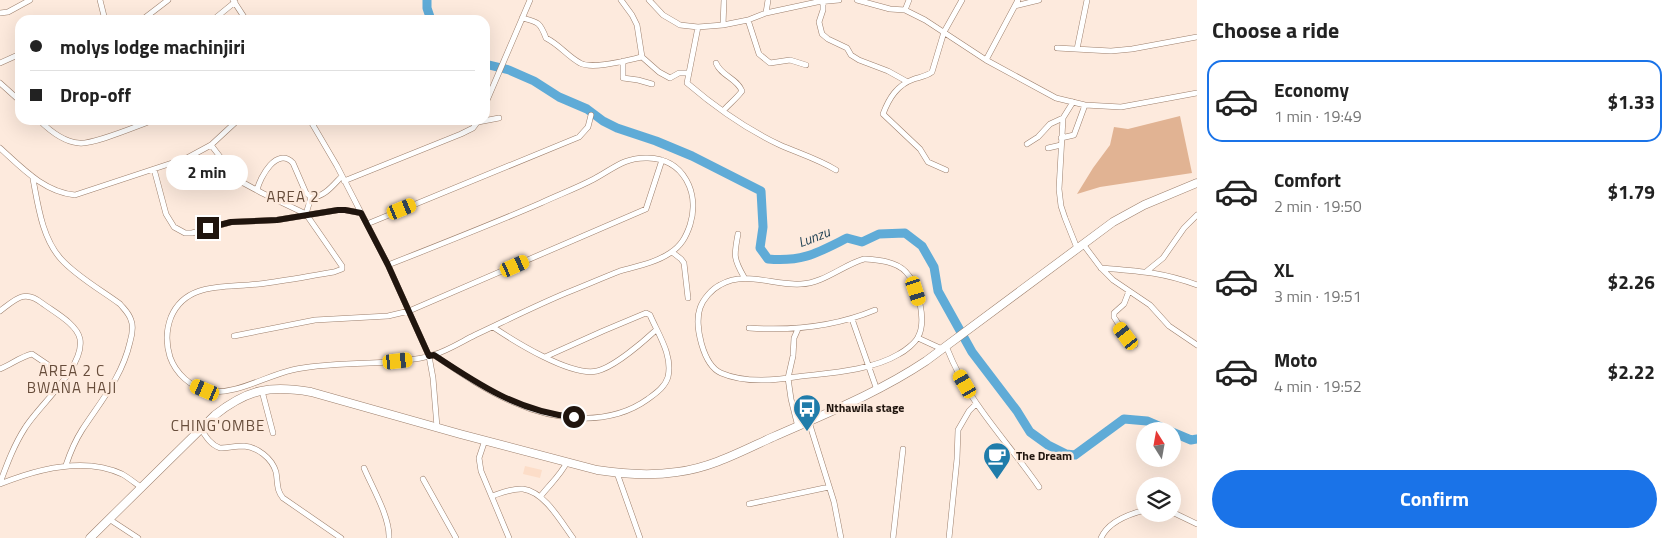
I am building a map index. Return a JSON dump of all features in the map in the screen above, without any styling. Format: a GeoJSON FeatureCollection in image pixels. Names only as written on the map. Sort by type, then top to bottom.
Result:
{"type":"FeatureCollection","features":[{"type":"Feature","properties":{"kind":"main road"},"geometry":{"type":"LineString","coordinates":[[90,538],[201,429],[236,400],[276,388],[311,392],[567,462],[617,473],[659,474],[678,472],[707,465],[809,422],[877,390],[909,372],[1080,246],[1126,215],[1197,182]]}},
{"type":"Feature","properties":{"kind":"street"},"geometry":{"type":"LineString","coordinates":[[0,13],[8,12],[30,0]]}},
{"type":"Feature","properties":{"kind":"street"},"geometry":{"type":"LineString","coordinates":[[100,0],[104,15]]}},
{"type":"Feature","properties":{"kind":"street"},"geometry":{"type":"LineString","coordinates":[[148,15],[168,0]]}},
{"type":"Feature","properties":{"kind":"street"},"geometry":{"type":"LineString","coordinates":[[490,93],[530,0]]}},
{"type":"Feature","properties":{"kind":"street"},"geometry":{"type":"LineString","coordinates":[[621,0],[637,25],[642,57],[659,72],[670,78],[679,73],[689,73]]}},
{"type":"Feature","properties":{"kind":"street"},"geometry":{"type":"LineString","coordinates":[[649,0],[663,14],[680,25],[698,26],[723,26],[766,13],[819,1],[839,0]]}},
{"type":"Feature","properties":{"kind":"street"},"geometry":{"type":"LineString","coordinates":[[723,26],[724,0]]}},
{"type":"Feature","properties":{"kind":"street"},"geometry":{"type":"LineString","coordinates":[[766,13],[768,0]]}},
{"type":"Feature","properties":{"kind":"street"},"geometry":{"type":"LineString","coordinates":[[858,0],[905,10],[925,20],[986,60],[1056,98],[1085,105],[1121,107],[1197,93]]}},
{"type":"Feature","properties":{"kind":"street"},"geometry":{"type":"LineString","coordinates":[[905,10],[910,0]]}},
{"type":"Feature","properties":{"kind":"street"},"geometry":{"type":"LineString","coordinates":[[946,170],[928,162],[920,149],[883,114],[890,97],[906,81],[928,75],[932,72],[944,32],[962,0]]}},
{"type":"Feature","properties":{"kind":"street"},"geometry":{"type":"LineString","coordinates":[[986,60],[1018,0]]}},
{"type":"Feature","properties":{"kind":"street"},"geometry":{"type":"LineString","coordinates":[[1015,6],[1039,0]]}},
{"type":"Feature","properties":{"kind":"street"},"geometry":{"type":"LineString","coordinates":[[1077,49],[1087,0]]}},
{"type":"Feature","properties":{"kind":"street"},"geometry":{"type":"LineString","coordinates":[[219,15],[234,1],[243,15]]}},
{"type":"Feature","properties":{"kind":"street"},"geometry":{"type":"LineString","coordinates":[[819,1],[823,10],[819,22],[822,34],[847,48],[859,60],[888,71],[906,81]]}},
{"type":"Feature","properties":{"kind":"street"},"geometry":{"type":"LineString","coordinates":[[522,18],[537,21],[546,38],[558,44],[569,56],[582,64],[591,66],[642,57]]}},
{"type":"Feature","properties":{"kind":"street"},"geometry":{"type":"LineString","coordinates":[[748,20],[759,54],[770,63],[790,60],[806,65]]}},
{"type":"Feature","properties":{"kind":"street"},"geometry":{"type":"LineString","coordinates":[[698,26],[687,83],[723,112],[752,130],[836,170]]}},
{"type":"Feature","properties":{"kind":"street"},"geometry":{"type":"LineString","coordinates":[[1057,48],[1111,51],[1197,38]]}},
{"type":"Feature","properties":{"kind":"street"},"geometry":{"type":"LineString","coordinates":[[0,63],[15,56]]}},
{"type":"Feature","properties":{"kind":"street"},"geometry":{"type":"LineString","coordinates":[[623,61],[623,78],[652,84]]}},
{"type":"Feature","properties":{"kind":"street"},"geometry":{"type":"LineString","coordinates":[[716,63],[718,70],[740,86],[742,91],[736,100],[727,106],[723,112]]}},
{"type":"Feature","properties":{"kind":"street"},"geometry":{"type":"LineString","coordinates":[[0,84],[15,97]]}},
{"type":"Feature","properties":{"kind":"street"},"geometry":{"type":"LineString","coordinates":[[1073,102],[1063,118],[1059,198],[1064,218],[1080,246],[1113,280],[1150,305],[1170,326],[1197,345]]}},
{"type":"Feature","properties":{"kind":"street"},"geometry":{"type":"LineString","coordinates":[[1062,138],[1074,135],[1085,105]]}},
{"type":"Feature","properties":{"kind":"street"},"geometry":{"type":"LineString","coordinates":[[367,224],[579,137],[588,127],[591,115]]}},
{"type":"Feature","properties":{"kind":"street"},"geometry":{"type":"LineString","coordinates":[[490,119],[499,118]]}},
{"type":"Feature","properties":{"kind":"street"},"geometry":{"type":"LineString","coordinates":[[1027,144],[1047,126],[1063,118]]}},
{"type":"Feature","properties":{"kind":"street"},"geometry":{"type":"LineString","coordinates":[[44,125],[69,141],[83,144],[139,125]]}},
{"type":"Feature","properties":{"kind":"street"},"geometry":{"type":"LineString","coordinates":[[0,148],[34,178],[60,192],[75,195],[187,158],[211,145],[233,125]]}},
{"type":"Feature","properties":{"kind":"street"},"geometry":{"type":"LineString","coordinates":[[313,125],[367,224],[432,356],[437,427]]}},
{"type":"Feature","properties":{"kind":"street"},"geometry":{"type":"LineString","coordinates":[[257,190],[263,172],[275,162],[286,159],[293,164],[306,193],[311,197],[318,197],[343,179],[461,134],[475,125]]}},
{"type":"Feature","properties":{"kind":"street"},"geometry":{"type":"LineString","coordinates":[[211,145],[234,177],[307,215],[341,263],[342,269],[334,272],[265,283],[208,288],[188,295],[180,302],[171,316],[167,332],[170,357],[175,368],[194,386],[217,392],[230,391],[281,373],[304,368],[331,364],[386,362],[432,356],[586,284],[657,260],[672,252],[686,236],[692,220],[692,194],[682,172],[674,164],[647,158],[623,161],[595,178],[542,202],[388,265]]}},
{"type":"Feature","properties":{"kind":"street"},"geometry":{"type":"LineString","coordinates":[[1048,148],[1061,145]]}},
{"type":"Feature","properties":{"kind":"street"},"geometry":{"type":"LineString","coordinates":[[234,336],[315,320],[388,316],[409,311],[646,209],[662,160]]}},
{"type":"Feature","properties":{"kind":"street"},"geometry":{"type":"LineString","coordinates":[[154,169],[161,202],[166,214],[174,226],[185,233],[192,233],[231,222],[265,221],[345,210],[361,213]]}},
{"type":"Feature","properties":{"kind":"street"},"geometry":{"type":"LineString","coordinates":[[34,178],[46,234],[52,247],[68,266],[120,304],[126,310],[133,326],[121,372],[80,435],[66,465]]}},
{"type":"Feature","properties":{"kind":"street"},"geometry":{"type":"LineString","coordinates":[[307,215],[311,197]]}},
{"type":"Feature","properties":{"kind":"street"},"geometry":{"type":"LineString","coordinates":[[1147,272],[1163,258],[1184,228],[1197,215]]}},
{"type":"Feature","properties":{"kind":"street"},"geometry":{"type":"LineString","coordinates":[[738,234],[734,253],[736,262],[744,277]]}},
{"type":"Feature","properties":{"kind":"street"},"geometry":{"type":"LineString","coordinates":[[672,252],[684,263],[688,298]]}},
{"type":"Feature","properties":{"kind":"street"},"geometry":{"type":"LineString","coordinates":[[864,259],[878,260],[896,265],[906,272],[912,281],[922,316],[918,338],[889,360],[868,366],[788,378],[749,380],[729,376],[715,370],[710,365],[700,335],[700,308],[709,294],[718,286],[736,278],[744,277],[787,284],[803,284],[819,280],[851,263],[864,259]]}},
{"type":"Feature","properties":{"kind":"street"},"geometry":{"type":"LineString","coordinates":[[1101,268],[1167,275],[1197,285]]}},
{"type":"Feature","properties":{"kind":"street"},"geometry":{"type":"LineString","coordinates":[[1129,291],[1124,304],[1114,314],[1114,317],[1126,336],[1135,345]]}},
{"type":"Feature","properties":{"kind":"street"},"geometry":{"type":"LineString","coordinates":[[0,311],[21,296],[32,296],[72,326],[78,333],[80,347],[77,358],[66,377],[26,425],[15,444],[0,484]]}},
{"type":"Feature","properties":{"kind":"street"},"geometry":{"type":"LineString","coordinates":[[749,328],[798,329],[852,319],[875,310]]}},
{"type":"Feature","properties":{"kind":"street"},"geometry":{"type":"LineString","coordinates":[[432,356],[513,403],[562,416],[607,417],[644,401],[663,387],[668,377],[668,360],[663,343],[650,315],[646,314],[616,325],[545,357]]}},
{"type":"Feature","properties":{"kind":"street"},"geometry":{"type":"LineString","coordinates":[[852,319],[877,390]]}},
{"type":"Feature","properties":{"kind":"street"},"geometry":{"type":"LineString","coordinates":[[492,327],[527,349],[575,369],[590,372],[617,361],[656,330]]}},
{"type":"Feature","properties":{"kind":"street"},"geometry":{"type":"LineString","coordinates":[[798,329],[794,338],[788,378],[798,427]]}},
{"type":"Feature","properties":{"kind":"street"},"geometry":{"type":"LineString","coordinates":[[918,338],[944,347],[976,404],[1020,459],[1039,487]]}},
{"type":"Feature","properties":{"kind":"street"},"geometry":{"type":"LineString","coordinates":[[0,369],[32,354],[66,377]]}},
{"type":"Feature","properties":{"kind":"street"},"geometry":{"type":"LineString","coordinates":[[230,391],[236,400]]}},
{"type":"Feature","properties":{"kind":"street"},"geometry":{"type":"LineString","coordinates":[[262,391],[273,434]]}},
{"type":"Feature","properties":{"kind":"street"},"geometry":{"type":"LineString","coordinates":[[949,538],[958,430],[969,411],[976,404]]}},
{"type":"Feature","properties":{"kind":"street"},"geometry":{"type":"LineString","coordinates":[[809,422],[836,511],[841,538]]}},
{"type":"Feature","properties":{"kind":"street"},"geometry":{"type":"LineString","coordinates":[[201,429],[216,447],[244,446],[264,455],[273,465],[276,473],[277,487],[283,498],[341,538]]}},
{"type":"Feature","properties":{"kind":"street"},"geometry":{"type":"LineString","coordinates":[[485,440],[479,463],[509,538]]}},
{"type":"Feature","properties":{"kind":"street"},"geometry":{"type":"LineString","coordinates":[[893,538],[903,449]]}},
{"type":"Feature","properties":{"kind":"street"},"geometry":{"type":"LineString","coordinates":[[540,497],[550,484],[560,476],[567,462]]}},
{"type":"Feature","properties":{"kind":"street"},"geometry":{"type":"LineString","coordinates":[[0,484],[21,476],[66,465],[89,466],[122,474],[142,488]]}},
{"type":"Feature","properties":{"kind":"street"},"geometry":{"type":"LineString","coordinates":[[364,468],[388,526],[389,538]]}},
{"type":"Feature","properties":{"kind":"street"},"geometry":{"type":"LineString","coordinates":[[617,473],[640,538]]}},
{"type":"Feature","properties":{"kind":"street"},"geometry":{"type":"LineString","coordinates":[[423,479],[456,538]]}},
{"type":"Feature","properties":{"kind":"street"},"geometry":{"type":"LineString","coordinates":[[749,504],[829,487]]}},
{"type":"Feature","properties":{"kind":"street"},"geometry":{"type":"LineString","coordinates":[[492,496],[510,490],[522,489],[530,491],[546,503],[573,538]]}},
{"type":"Feature","properties":{"kind":"street"},"geometry":{"type":"LineString","coordinates":[[1101,538],[1105,530],[1113,524],[1136,514]]}},
{"type":"Feature","properties":{"kind":"street"},"geometry":{"type":"LineString","coordinates":[[1181,516],[1197,524]]}},
{"type":"Feature","properties":{"kind":"street"},"geometry":{"type":"LineString","coordinates":[[109,519],[138,538]]}},
{"type":"Feature","properties":{"kind":"shaded area"},"geometry":{"type":"Polygon","coordinates":[[[1180,116],[1192,173],[1100,187],[1077,194],[1110,145],[1114,127],[1128,129],[1180,116]]]}},
{"type":"Feature","properties":{"kind":"shaded area"},"geometry":{"type":"Polygon","coordinates":[[[525,466],[542,470],[540,478],[523,474],[525,466]]]}},
{"type":"Feature","properties":{"kind":"waterway","name":"Lunzu"},"geometry":{"type":"LineString","coordinates":[[427,0],[429,15]]}},
{"type":"Feature","properties":{"kind":"waterway","name":"Lunzu"},"geometry":{"type":"LineString","coordinates":[[490,65],[509,70],[534,81],[559,97],[587,109],[603,121],[617,128],[692,156],[761,191],[763,227],[760,248],[768,259],[800,258],[818,252],[847,238],[862,242],[879,234],[905,233],[922,246],[934,267],[938,291],[972,352],[1017,411],[1030,432],[1048,445],[1066,454],[1075,455],[1124,419],[1149,422]]}},
{"type":"Feature","properties":{"kind":"waterway","name":"Lunzu"},"geometry":{"type":"LineString","coordinates":[[1181,436],[1191,440],[1197,439]]}},
{"type":"Feature","properties":{"kind":"place","name":"Nthawila stage"},"geometry":{"type":"Point","coordinates":[807,432]}},
{"type":"Feature","properties":{"kind":"place","name":"The Dream"},"geometry":{"type":"Point","coordinates":[997,480]}},
{"type":"Feature","properties":{"kind":"district","name":"AREA 2"},"geometry":{"type":"Point","coordinates":[293,197]}},
{"type":"Feature","properties":{"kind":"district","name":"AREA 2 C BWANA HAJI"},"geometry":{"type":"Point","coordinates":[72,380]}},
{"type":"Feature","properties":{"kind":"district","name":"CHING'OMBE"},"geometry":{"type":"Point","coordinates":[218,426]}},
{"type":"Feature","properties":{"kind":"route"},"geometry":{"type":"LineString","coordinates":[[208,228],[231,222],[277,220],[338,210],[361,213],[388,265],[429,356],[434,355],[464,375],[513,403],[538,411],[574,417]]}}]}
